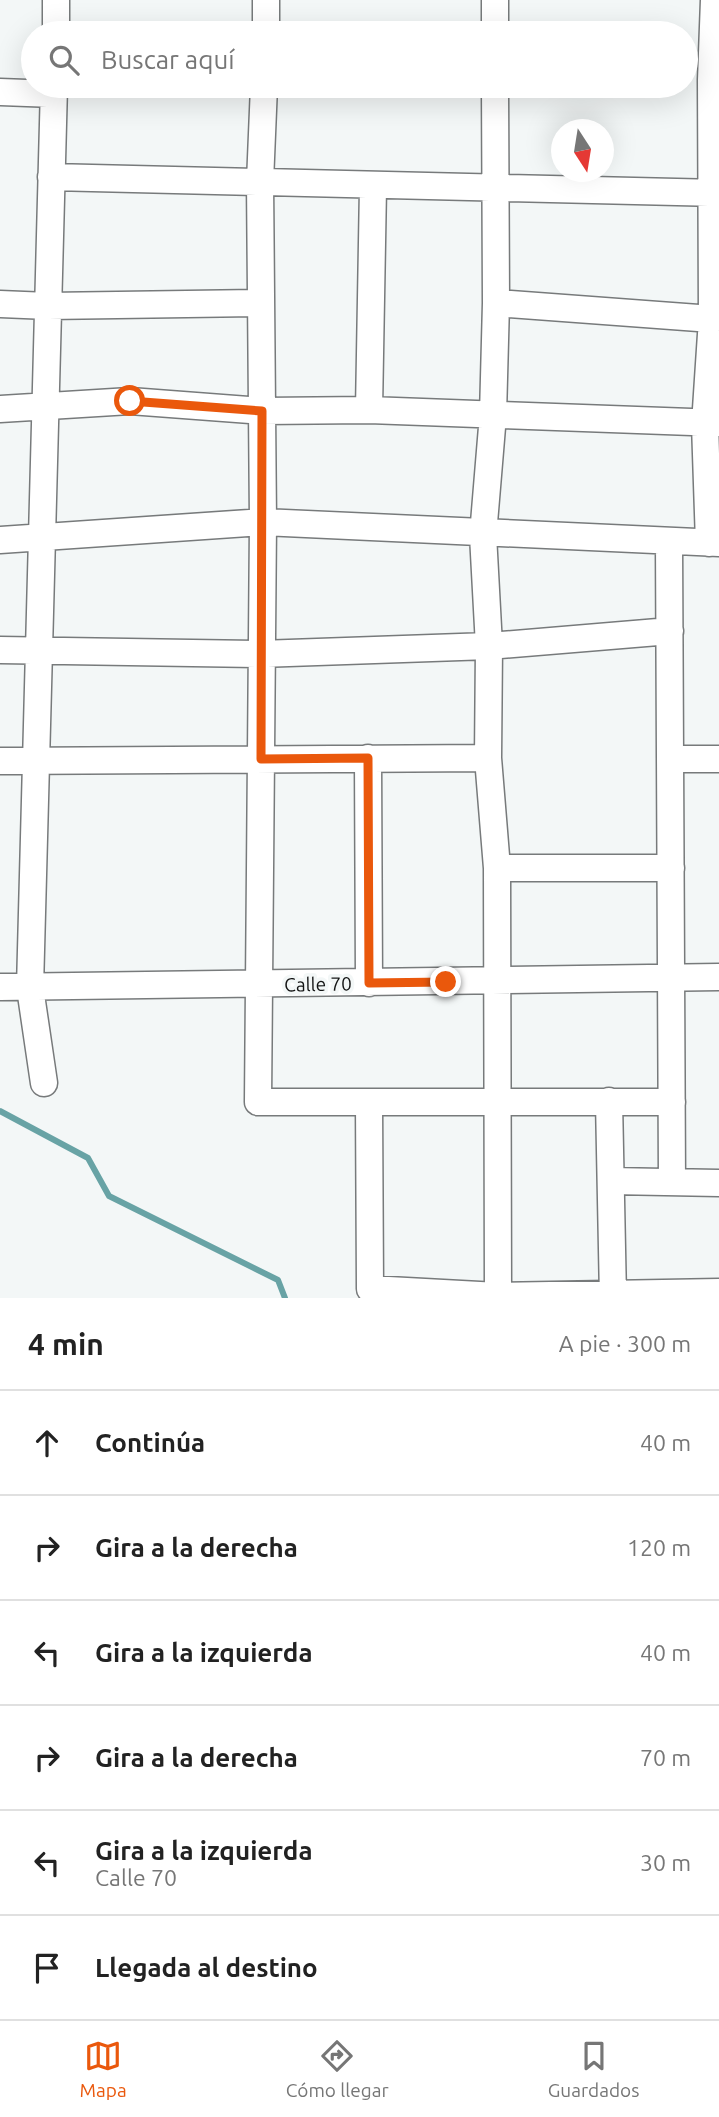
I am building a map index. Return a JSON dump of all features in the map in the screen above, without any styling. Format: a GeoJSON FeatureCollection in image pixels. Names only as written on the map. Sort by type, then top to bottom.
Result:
{"type":"FeatureCollection","features":[{"type":"Feature","properties":{"kind":"street"},"geometry":{"type":"LineString","coordinates":[[56,0],[56,21]]}},
{"type":"Feature","properties":{"kind":"street"},"geometry":{"type":"LineString","coordinates":[[266,0],[266,21]]}},
{"type":"Feature","properties":{"kind":"street"},"geometry":{"type":"LineString","coordinates":[[495,0],[495,21]]}},
{"type":"Feature","properties":{"kind":"street"},"geometry":{"type":"LineString","coordinates":[[0,540],[263,522],[483,535],[714,543],[712,320],[716,193],[705,79],[714,0]]}},
{"type":"Feature","properties":{"kind":"street"},"geometry":{"type":"LineString","coordinates":[[0,92],[21,91]]}},
{"type":"Feature","properties":{"kind":"street"},"geometry":{"type":"LineString","coordinates":[[44,1083],[30,988],[54,98]]}},
{"type":"Feature","properties":{"kind":"street"},"geometry":{"type":"LineString","coordinates":[[264,98],[260,182],[263,522],[258,1102],[672,1102]]}},
{"type":"Feature","properties":{"kind":"street"},"geometry":{"type":"LineString","coordinates":[[495,98],[496,303],[492,415],[483,535],[489,646],[488,758],[497,868],[498,1297]]}},
{"type":"Feature","properties":{"kind":"street"},"geometry":{"type":"LineString","coordinates":[[51,177],[373,187],[716,193]]}},
{"type":"Feature","properties":{"kind":"street"},"geometry":{"type":"LineString","coordinates":[[369,410],[373,187]]}},
{"type":"Feature","properties":{"kind":"street"},"geometry":{"type":"LineString","coordinates":[[0,304],[48,306],[261,303]]}},
{"type":"Feature","properties":{"kind":"street"},"geometry":{"type":"LineString","coordinates":[[496,303],[712,320]]}},
{"type":"Feature","properties":{"kind":"street"},"geometry":{"type":"LineString","coordinates":[[0,409],[130,401],[262,411],[369,410],[712,424]]}},
{"type":"Feature","properties":{"kind":"street"},"geometry":{"type":"LineString","coordinates":[[669,542],[672,1182]]}},
{"type":"Feature","properties":{"kind":"street"},"geometry":{"type":"LineString","coordinates":[[0,650],[260,654],[489,646],[670,631]]}},
{"type":"Feature","properties":{"kind":"street"},"geometry":{"type":"LineString","coordinates":[[368,758],[369,983]]}},
{"type":"Feature","properties":{"kind":"street"},"geometry":{"type":"LineString","coordinates":[[0,761],[488,758]]}},
{"type":"Feature","properties":{"kind":"street"},"geometry":{"type":"LineString","coordinates":[[670,759],[719,759]]}},
{"type":"Feature","properties":{"kind":"street"},"geometry":{"type":"LineString","coordinates":[[497,868],[671,868]]}},
{"type":"Feature","properties":{"kind":"street","name":"Calle 70"},"geometry":{"type":"LineString","coordinates":[[0,987],[719,977]]}},
{"type":"Feature","properties":{"kind":"street"},"geometry":{"type":"LineString","coordinates":[[609,1101],[613,1296]]}},
{"type":"Feature","properties":{"kind":"street"},"geometry":{"type":"LineString","coordinates":[[369,1103],[370,1289],[498,1297],[719,1292]]}},
{"type":"Feature","properties":{"kind":"street"},"geometry":{"type":"LineString","coordinates":[[611,1181],[719,1183]]}},
{"type":"Feature","properties":{"kind":"waterway"},"geometry":{"type":"LineString","coordinates":[[0,1111],[88,1158],[109,1196],[278,1280],[285,1298]]}},
{"type":"Feature","properties":{"kind":"route"},"geometry":{"type":"LineString","coordinates":[[130,401],[262,411],[261,759],[368,758],[369,983],[446,982]]}}]}
